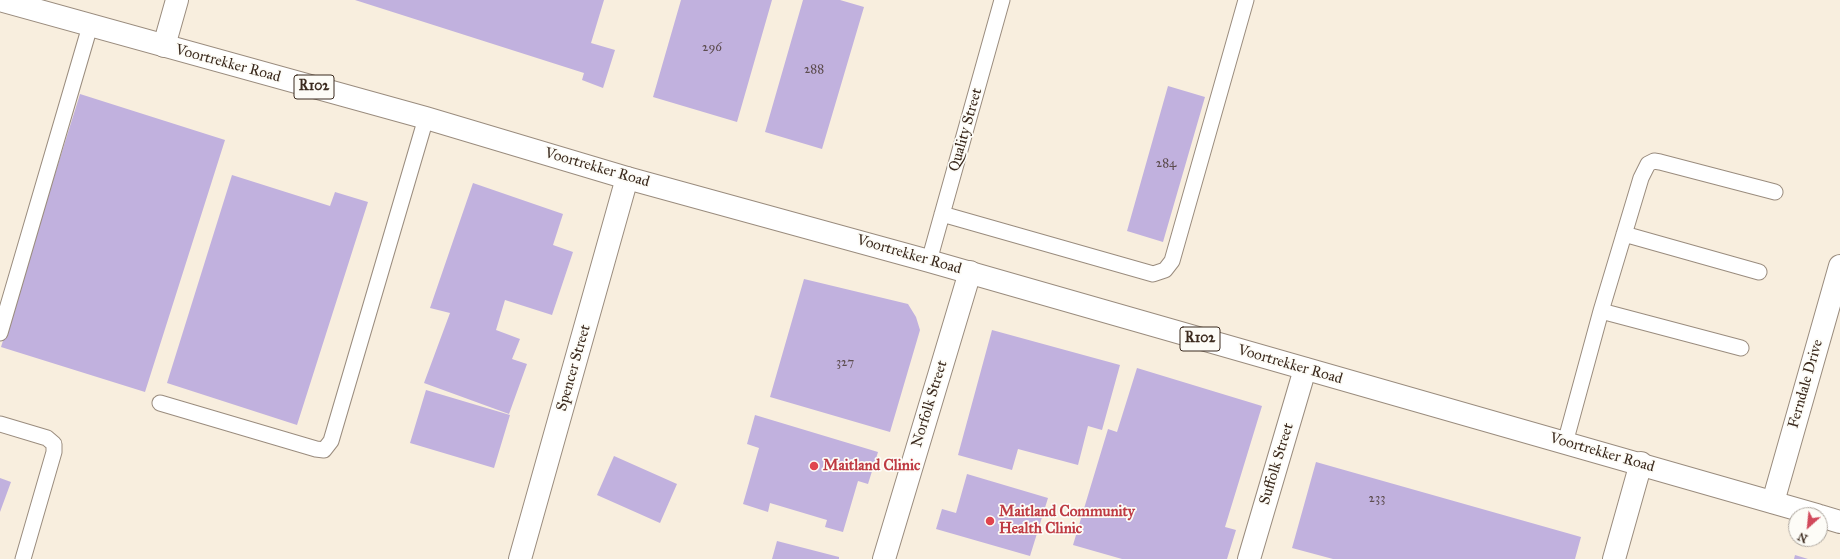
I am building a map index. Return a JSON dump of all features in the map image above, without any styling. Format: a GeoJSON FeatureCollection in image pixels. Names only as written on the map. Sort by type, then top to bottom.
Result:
{"type":"FeatureCollection","features":[{"type":"Feature","properties":{"kind":"main road","name":"Voortrekker Road"},"geometry":{"type":"LineString","coordinates":[[0,0],[426,118],[627,178],[970,272],[1791,507]]}},
{"type":"Feature","properties":{"kind":"main road"},"geometry":{"type":"LineString","coordinates":[[164,46],[177,0]]}},
{"type":"Feature","properties":{"kind":"main road","name":"Spencer Street"},"geometry":{"type":"LineString","coordinates":[[520,559],[627,178]]}},
{"type":"Feature","properties":{"kind":"main road","name":"Ferndale Drive"},"geometry":{"type":"LineString","coordinates":[[1773,502],[1840,266]]}},
{"type":"Feature","properties":{"kind":"main road","name":"Norfolk Street"},"geometry":{"type":"LineString","coordinates":[[884,559],[970,272]]}},
{"type":"Feature","properties":{"kind":"main road","name":"Suffolk Street"},"geometry":{"type":"LineString","coordinates":[[1249,559],[1305,369]]}},
{"type":"Feature","properties":{"kind":"main road"},"geometry":{"type":"LineString","coordinates":[[1614,559],[1641,463]]}},
{"type":"Feature","properties":{"kind":"main road","name":"Voortrekker Road"},"geometry":{"type":"LineString","coordinates":[[1828,518],[1840,522]]}},
{"type":"Feature","properties":{"kind":"lane","name":"Quality Street"},"geometry":{"type":"LineString","coordinates":[[929,261],[1002,0]]}},
{"type":"Feature","properties":{"kind":"lane"},"geometry":{"type":"LineString","coordinates":[[942,214],[1153,274],[1165,270],[1172,261],[1246,0]]}},
{"type":"Feature","properties":{"kind":"lane"},"geometry":{"type":"LineString","coordinates":[[0,333],[90,26]]}},
{"type":"Feature","properties":{"kind":"lane"},"geometry":{"type":"LineString","coordinates":[[160,403],[316,449],[324,450],[330,440],[426,118]]}},
{"type":"Feature","properties":{"kind":"lane"},"geometry":{"type":"LineString","coordinates":[[1565,442],[1601,311],[1641,178],[1648,164],[1654,161],[1775,192]]}},
{"type":"Feature","properties":{"kind":"lane"},"geometry":{"type":"LineString","coordinates":[[1624,234],[1759,272]]}},
{"type":"Feature","properties":{"kind":"lane"},"geometry":{"type":"LineString","coordinates":[[1601,311],[1741,348]]}},
{"type":"Feature","properties":{"kind":"lane"},"geometry":{"type":"LineString","coordinates":[[0,424],[47,438],[54,444],[54,452],[23,559]]}},
{"type":"Feature","properties":{"kind":"building"},"geometry":{"type":"Polygon","coordinates":[[[355,0],[604,0],[591,43],[615,50],[603,88],[582,80],[584,73],[355,0]]]}},
{"type":"Feature","properties":{"kind":"building"},"geometry":{"type":"Polygon","coordinates":[[[681,0],[772,0],[737,122],[653,97],[681,0]]]}},
{"type":"Feature","properties":{"kind":"building"},"geometry":{"type":"Polygon","coordinates":[[[803,0],[840,0],[864,7],[822,149],[765,132],[803,0]]]}},
{"type":"Feature","properties":{"kind":"building"},"geometry":{"type":"Polygon","coordinates":[[[1168,86],[1205,97],[1163,242],[1127,231],[1168,86]]]}},
{"type":"Feature","properties":{"kind":"building"},"geometry":{"type":"Polygon","coordinates":[[[80,94],[225,140],[145,392],[1,347],[80,94]]]}},
{"type":"Feature","properties":{"kind":"building"},"geometry":{"type":"Polygon","coordinates":[[[232,175],[330,206],[335,192],[368,202],[297,425],[167,383],[232,175]]]}},
{"type":"Feature","properties":{"kind":"building"},"geometry":{"type":"Polygon","coordinates":[[[473,183],[563,214],[553,245],[573,252],[552,315],[505,300],[496,330],[520,339],[512,359],[527,364],[509,414],[424,383],[450,313],[430,308],[473,183]]]}},
{"type":"Feature","properties":{"kind":"building"},"geometry":{"type":"Polygon","coordinates":[[[804,279],[908,304],[916,317],[920,330],[890,432],[770,397],[804,279]]]}},
{"type":"Feature","properties":{"kind":"building"},"geometry":{"type":"Polygon","coordinates":[[[992,330],[1120,365],[1102,430],[1088,426],[1078,465],[1018,449],[1012,470],[958,455],[992,330]]]}},
{"type":"Feature","properties":{"kind":"building"},"geometry":{"type":"Polygon","coordinates":[[[1137,368],[1262,406],[1225,527],[1236,530],[1227,559],[1122,559],[1073,545],[1108,429],[1117,432],[1137,368]]]}},
{"type":"Feature","properties":{"kind":"building"},"geometry":{"type":"Polygon","coordinates":[[[426,390],[510,415],[494,468],[410,443],[426,390]]]}},
{"type":"Feature","properties":{"kind":"building","name":"Maitland Clinic"},"geometry":{"type":"Polygon","coordinates":[[[755,415],[878,452],[868,484],[858,481],[843,532],[825,527],[827,520],[770,503],[768,512],[743,504],[759,448],[747,444],[755,415]]]}},
{"type":"Feature","properties":{"kind":"building"},"geometry":{"type":"Polygon","coordinates":[[[614,456],[677,484],[660,523],[597,495],[614,456]]]}},
{"type":"Feature","properties":{"kind":"building"},"geometry":{"type":"Polygon","coordinates":[[[1316,462],[1581,537],[1575,559],[1333,559],[1292,548],[1316,462]]]}},
{"type":"Feature","properties":{"kind":"building","name":"Maitland Community Health Clinic"},"geometry":{"type":"Polygon","coordinates":[[[967,474],[1048,498],[1030,556],[936,529],[942,509],[956,513],[967,474]]]}},
{"type":"Feature","properties":{"kind":"building"},"geometry":{"type":"Polygon","coordinates":[[[0,478],[11,482],[0,512],[0,478]]]}},
{"type":"Feature","properties":{"kind":"building"},"geometry":{"type":"Polygon","coordinates":[[[777,541],[839,557],[839,559],[772,559],[777,541]]]}},
{"type":"Feature","properties":{"kind":"building"},"geometry":{"type":"Polygon","coordinates":[[[1795,555],[1808,559],[1794,559],[1795,555]]]}},
{"type":"Feature","properties":{"kind":"place","name":"Maitland Clinic"},"geometry":{"type":"Point","coordinates":[814,466]}},
{"type":"Feature","properties":{"kind":"place","name":"Maitland Community Health Clinic"},"geometry":{"type":"Point","coordinates":[990,521]}}]}
